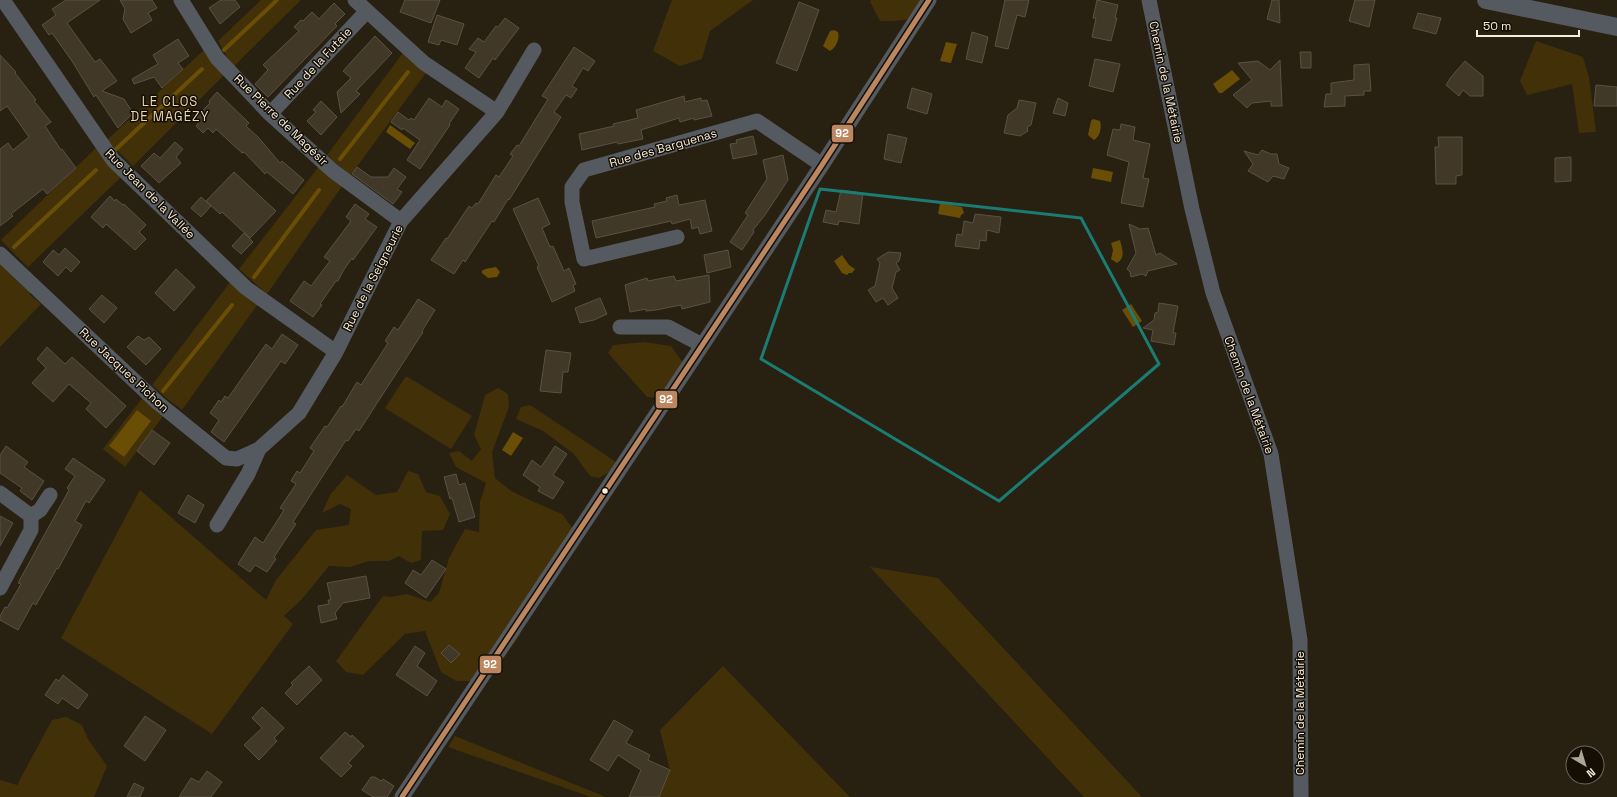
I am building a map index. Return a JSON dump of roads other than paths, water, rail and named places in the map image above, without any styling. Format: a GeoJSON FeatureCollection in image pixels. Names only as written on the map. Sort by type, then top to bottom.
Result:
{"type":"FeatureCollection","features":[{"type":"Feature","properties":{"kind":"street","name":"Rue Jean de la Vallée"},"geometry":{"type":"LineString","coordinates":[[3,0],[112,160],[246,288],[336,352]]}},
{"type":"Feature","properties":{"kind":"street","name":"Rue Pierre de Magésir"},"geometry":{"type":"LineString","coordinates":[[181,0],[217,58],[270,114],[333,171],[401,221]]}},
{"type":"Feature","properties":{"kind":"street"},"geometry":{"type":"LineString","coordinates":[[355,0],[366,12],[424,63],[496,112]]}},
{"type":"Feature","properties":{"kind":"street"},"geometry":{"type":"LineString","coordinates":[[402,797],[822,165],[929,0]]}},
{"type":"Feature","properties":{"kind":"street","name":"Chemin de la Métairie"},"geometry":{"type":"LineString","coordinates":[[1149,0],[1192,209],[1213,293],[1271,454],[1300,640],[1301,797]]}},
{"type":"Feature","properties":{"kind":"street"},"geometry":{"type":"LineString","coordinates":[[1486,0],[1526,5],[1617,27]]}},
{"type":"Feature","properties":{"kind":"street","name":"Rue de la Futaie"},"geometry":{"type":"LineString","coordinates":[[270,114],[366,12]]}},
{"type":"Feature","properties":{"kind":"street","name":"Rue de la Seigneurie"},"geometry":{"type":"LineString","coordinates":[[259,449],[298,412],[336,352],[401,221],[496,112],[534,50]]}},
{"type":"Feature","properties":{"kind":"street","name":"Rue des Barguenas"},"geometry":{"type":"LineString","coordinates":[[677,237],[584,259],[572,202],[572,187],[584,170],[757,121],[822,165]]}},
{"type":"Feature","properties":{"kind":"street","name":"Rue Jacques Pichon"},"geometry":{"type":"LineString","coordinates":[[0,254],[158,403],[226,458],[237,459],[259,449]]}},
{"type":"Feature","properties":{"kind":"street"},"geometry":{"type":"LineString","coordinates":[[620,327],[668,327],[702,345]]}},
{"type":"Feature","properties":{"kind":"street"},"geometry":{"type":"LineString","coordinates":[[217,525],[248,474],[259,449]]}},
{"type":"Feature","properties":{"kind":"street"},"geometry":{"type":"LineString","coordinates":[[0,493],[31,516]]}},
{"type":"Feature","properties":{"kind":"street"},"geometry":{"type":"LineString","coordinates":[[31,516],[40,510],[50,495]]}},
{"type":"Feature","properties":{"kind":"street"},"geometry":{"type":"LineString","coordinates":[[0,588],[31,530],[31,516]]}},
{"type":"Feature","properties":{"kind":"waterway"},"geometry":{"type":"LineString","coordinates":[[224,50],[277,0]]}},
{"type":"Feature","properties":{"kind":"waterway"},"geometry":{"type":"LineString","coordinates":[[115,150],[202,69]]}},
{"type":"Feature","properties":{"kind":"waterway"},"geometry":{"type":"LineString","coordinates":[[340,159],[408,72]]}},
{"type":"Feature","properties":{"kind":"waterway"},"geometry":{"type":"LineString","coordinates":[[14,247],[96,170]]}},
{"type":"Feature","properties":{"kind":"waterway"},"geometry":{"type":"LineString","coordinates":[[254,277],[319,190]]}},
{"type":"Feature","properties":{"kind":"waterway"},"geometry":{"type":"LineString","coordinates":[[163,391],[232,305]]}},
{"type":"Feature","properties":{"kind":"district","name":"LE CLOS DE MAGÉZY"},"geometry":{"type":"Point","coordinates":[170,108]}}]}
